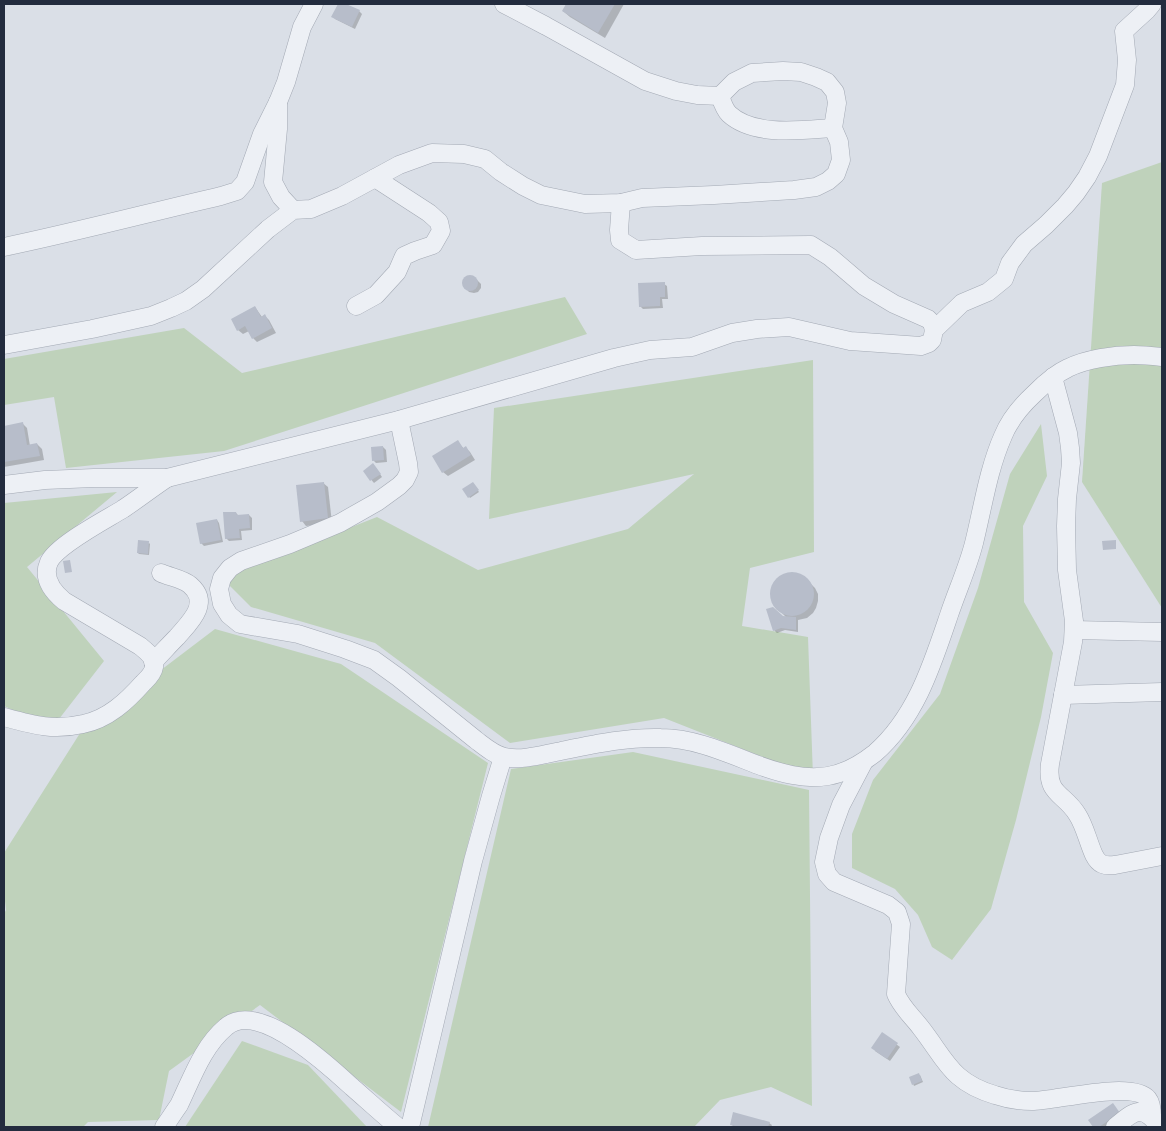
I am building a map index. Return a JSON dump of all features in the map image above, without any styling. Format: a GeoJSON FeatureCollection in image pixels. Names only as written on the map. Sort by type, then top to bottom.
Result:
{"type":"FeatureCollection","features":[{"type":"Feature","properties":{"kind":"street"},"geometry":{"type":"LineString","coordinates":[[4,247],[74,233],[237,191],[245,182],[262,134],[278,102],[286,82],[302,26],[314,4]]}},
{"type":"Feature","properties":{"kind":"street"},"geometry":{"type":"LineString","coordinates":[[4,345],[92,329],[150,316],[171,308],[186,301],[203,289],[268,228],[293,210],[311,208],[342,196],[399,165],[432,153],[464,154],[485,159],[501,172],[541,195],[585,204],[621,203],[642,198],[794,190],[816,187],[828,181],[836,174],[841,160],[839,142],[833,128],[837,103],[835,92],[827,82],[801,72],[783,71],[752,73],[734,82],[720,96],[697,95],[676,91],[645,81],[504,4]]}},
{"type":"Feature","properties":{"kind":"street"},"geometry":{"type":"LineString","coordinates":[[934,330],[962,304],[988,292],[1004,279],[1010,263],[1024,244],[1065,206],[1087,177],[1098,156],[1125,85],[1127,60],[1124,31],[1152,4]]}},
{"type":"Feature","properties":{"kind":"street"},"geometry":{"type":"LineString","coordinates":[[720,96],[728,113],[738,120],[765,130],[790,131],[833,128]]}},
{"type":"Feature","properties":{"kind":"street"},"geometry":{"type":"LineString","coordinates":[[278,102],[274,182],[281,197],[293,210]]}},
{"type":"Feature","properties":{"kind":"street"},"geometry":{"type":"LineString","coordinates":[[356,306],[376,295],[398,272],[404,256],[433,245],[441,231],[439,222],[429,212],[375,178]]}},
{"type":"Feature","properties":{"kind":"street"},"geometry":{"type":"LineString","coordinates":[[4,485],[45,480],[167,478],[399,420],[606,360],[650,350],[692,347],[732,333],[749,330],[789,327],[850,341],[920,346],[932,340],[934,330],[932,323],[928,319],[894,304],[864,286],[830,257],[811,245],[702,246],[636,250],[620,240],[621,203]]}},
{"type":"Feature","properties":{"kind":"street"},"geometry":{"type":"LineString","coordinates":[[399,420],[408,464],[405,480],[377,502],[340,523],[290,544],[242,561],[230,568],[222,578],[219,589],[222,604],[229,615],[240,624],[298,634],[345,648],[374,660],[489,750],[503,757],[524,758],[642,737],[673,738],[781,773],[798,776],[828,776],[845,772],[863,762],[880,748],[909,713],[920,692],[930,670],[973,546],[992,468],[1003,435],[1015,414],[1042,386],[1068,368],[1088,361],[1110,357],[1133,355],[1162,357]]}},
{"type":"Feature","properties":{"kind":"street"},"geometry":{"type":"LineString","coordinates":[[1053,377],[1068,433],[1070,448],[1071,464],[1067,499],[1066,551],[1074,630],[1049,777],[1053,788],[1076,813],[1097,861],[1101,865],[1107,866],[1162,856]]}},
{"type":"Feature","properties":{"kind":"street"},"geometry":{"type":"LineString","coordinates":[[4,717],[34,726],[52,728],[85,724],[103,718],[118,707],[151,674],[154,666],[153,659],[147,652],[64,601],[55,594],[49,585],[46,574],[48,564],[54,554],[167,478]]}},
{"type":"Feature","properties":{"kind":"street"},"geometry":{"type":"LineString","coordinates":[[153,662],[192,620],[198,611],[199,601],[196,591],[188,583],[161,573]]}},
{"type":"Feature","properties":{"kind":"street"},"geometry":{"type":"LineString","coordinates":[[1074,630],[1162,632]]}},
{"type":"Feature","properties":{"kind":"street"},"geometry":{"type":"LineString","coordinates":[[1063,695],[1162,692]]}},
{"type":"Feature","properties":{"kind":"street"},"geometry":{"type":"LineString","coordinates":[[408,1127],[411,1123],[473,861],[503,757]]}},
{"type":"Feature","properties":{"kind":"street"},"geometry":{"type":"LineString","coordinates":[[863,762],[841,804],[829,838],[824,862],[827,874],[834,882],[888,905],[896,912],[901,924],[896,994],[901,1004],[921,1028],[950,1069],[959,1078],[974,1087],[1011,1099],[1033,1101],[1104,1092],[1144,1095],[1150,1103],[1156,1122]]}},
{"type":"Feature","properties":{"kind":"street"},"geometry":{"type":"LineString","coordinates":[[164,1127],[177,1108],[204,1055],[216,1037],[228,1025],[243,1020],[262,1023],[280,1031],[304,1046],[398,1127]]}},
{"type":"Feature","properties":{"kind":"street"},"geometry":{"type":"LineString","coordinates":[[1115,1127],[1132,1114],[1139,1112],[1147,1113],[1156,1122]]}},
{"type":"Feature","properties":{"kind":"green space"},"geometry":{"type":"Polygon","coordinates":[[[1162,162],[1162,608],[1082,482],[1102,183],[1162,162]]]}},
{"type":"Feature","properties":{"kind":"green space"},"geometry":{"type":"Polygon","coordinates":[[[565,297],[587,334],[224,451],[66,468],[54,397],[4,405],[4,359],[184,328],[242,373],[565,297]]]}},
{"type":"Feature","properties":{"kind":"green space"},"geometry":{"type":"Polygon","coordinates":[[[813,360],[814,552],[750,568],[742,626],[808,637],[813,777],[664,718],[510,743],[375,643],[251,607],[222,578],[377,517],[478,570],[628,529],[694,474],[489,519],[494,408],[813,360]]]}},
{"type":"Feature","properties":{"kind":"green space"},"geometry":{"type":"Polygon","coordinates":[[[1041,424],[1047,476],[1023,526],[1024,602],[1053,653],[1041,717],[1016,820],[991,909],[952,960],[932,947],[918,915],[895,889],[852,868],[852,834],[873,780],[940,694],[978,588],[1010,474],[1041,424]]]}},
{"type":"Feature","properties":{"kind":"green space"},"geometry":{"type":"Polygon","coordinates":[[[117,492],[27,567],[104,661],[52,728],[4,706],[4,503],[117,492]]]}},
{"type":"Feature","properties":{"kind":"green space"},"geometry":{"type":"Polygon","coordinates":[[[215,629],[341,664],[488,763],[401,1112],[260,1005],[169,1071],[159,1120],[88,1122],[83,1127],[4,1127],[4,914],[6,910],[4,853],[82,730],[215,629]]]}},
{"type":"Feature","properties":{"kind":"green space"},"geometry":{"type":"Polygon","coordinates":[[[633,752],[809,790],[812,1106],[771,1087],[720,1100],[694,1127],[428,1127],[511,769],[633,752]]]}},
{"type":"Feature","properties":{"kind":"green space"},"geometry":{"type":"Polygon","coordinates":[[[242,1041],[308,1065],[367,1127],[185,1127],[242,1041]]]}},
{"type":"Feature","properties":{"kind":"building"},"geometry":{"type":"Polygon","coordinates":[[[338,4],[346,4],[360,10],[352,27],[331,17],[338,4]]]}},
{"type":"Feature","properties":{"kind":"building"},"geometry":{"type":"Polygon","coordinates":[[[566,4],[615,4],[598,33],[562,11],[566,4]]]}},
{"type":"Feature","properties":{"kind":"building"},"geometry":{"type":"Polygon","coordinates":[[[467,275],[473,275],[478,280],[476,289],[467,291],[462,286],[462,280],[467,275]]]}},
{"type":"Feature","properties":{"kind":"building"},"geometry":{"type":"Polygon","coordinates":[[[665,282],[665,297],[660,297],[660,306],[639,307],[638,283],[665,282]]]}},
{"type":"Feature","properties":{"kind":"building"},"geometry":{"type":"Polygon","coordinates":[[[255,306],[261,317],[265,314],[272,328],[252,339],[245,326],[237,331],[231,319],[255,306]]]}},
{"type":"Feature","properties":{"kind":"building"},"geometry":{"type":"Polygon","coordinates":[[[23,422],[27,445],[37,443],[40,456],[4,462],[4,426],[23,422]]]}},
{"type":"Feature","properties":{"kind":"building"},"geometry":{"type":"Polygon","coordinates":[[[458,440],[463,448],[466,446],[471,455],[442,473],[432,456],[458,440]]]}},
{"type":"Feature","properties":{"kind":"building"},"geometry":{"type":"Polygon","coordinates":[[[383,446],[384,460],[372,461],[371,447],[383,446]]]}},
{"type":"Feature","properties":{"kind":"building"},"geometry":{"type":"Polygon","coordinates":[[[373,463],[381,474],[370,481],[363,471],[373,463]]]}},
{"type":"Feature","properties":{"kind":"building"},"geometry":{"type":"Polygon","coordinates":[[[324,482],[328,518],[300,522],[296,485],[324,482]]]}},
{"type":"Feature","properties":{"kind":"building"},"geometry":{"type":"Polygon","coordinates":[[[473,482],[479,490],[468,498],[462,489],[473,482]]]}},
{"type":"Feature","properties":{"kind":"building"},"geometry":{"type":"Polygon","coordinates":[[[223,512],[236,512],[237,515],[249,514],[250,528],[239,529],[240,538],[225,539],[223,512]]]}},
{"type":"Feature","properties":{"kind":"building"},"geometry":{"type":"Polygon","coordinates":[[[217,519],[221,540],[200,544],[196,523],[217,519]]]}},
{"type":"Feature","properties":{"kind":"building"},"geometry":{"type":"Polygon","coordinates":[[[138,540],[149,541],[148,554],[137,553],[138,540]]]}},
{"type":"Feature","properties":{"kind":"building"},"geometry":{"type":"Polygon","coordinates":[[[1116,540],[1116,549],[1103,550],[1102,541],[1116,540]]]}},
{"type":"Feature","properties":{"kind":"building"},"geometry":{"type":"Polygon","coordinates":[[[70,560],[72,572],[65,573],[63,561],[70,560]]]}},
{"type":"Feature","properties":{"kind":"building"},"geometry":{"type":"Polygon","coordinates":[[[788,572],[796,572],[808,578],[814,594],[808,610],[796,616],[788,616],[776,610],[770,598],[770,590],[776,578],[788,572]]]}},
{"type":"Feature","properties":{"kind":"building"},"geometry":{"type":"Polygon","coordinates":[[[773,607],[783,616],[796,617],[796,630],[781,628],[773,631],[766,609],[773,607]]]}},
{"type":"Feature","properties":{"kind":"building"},"geometry":{"type":"Polygon","coordinates":[[[882,1032],[898,1043],[887,1059],[871,1048],[882,1032]]]}},
{"type":"Feature","properties":{"kind":"building"},"geometry":{"type":"Polygon","coordinates":[[[919,1073],[922,1081],[912,1085],[909,1077],[919,1073]]]}},
{"type":"Feature","properties":{"kind":"building"},"geometry":{"type":"Polygon","coordinates":[[[1113,1103],[1120,1113],[1099,1127],[1093,1127],[1088,1120],[1113,1103]]]}},
{"type":"Feature","properties":{"kind":"building"},"geometry":{"type":"Polygon","coordinates":[[[733,1112],[770,1122],[768,1127],[730,1125],[733,1112]]]}}]}
